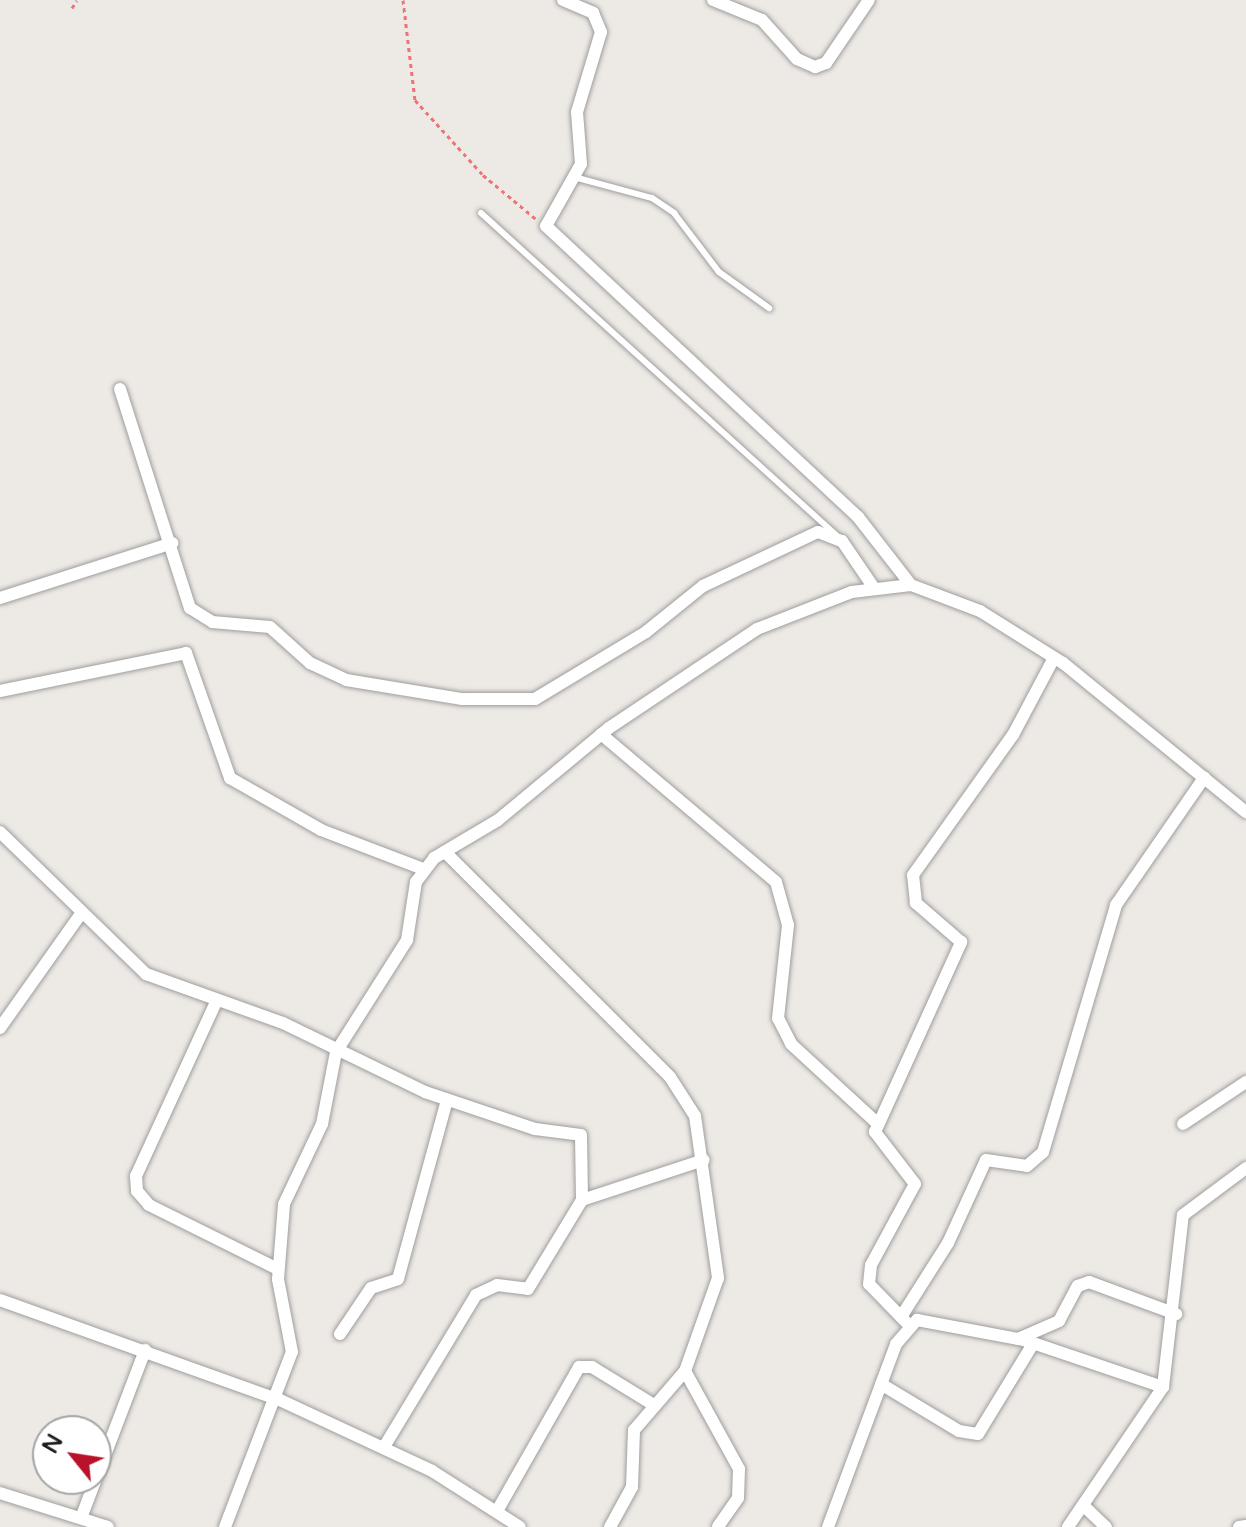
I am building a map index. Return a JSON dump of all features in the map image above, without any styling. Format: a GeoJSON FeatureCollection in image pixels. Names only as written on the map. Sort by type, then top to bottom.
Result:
{"type":"FeatureCollection","features":[{"type":"Feature","properties":{"kind":"street"},"geometry":{"type":"LineString","coordinates":[[563,0],[593,13],[601,32],[577,112],[583,152],[574,177],[546,226],[868,526],[911,585]]}},
{"type":"Feature","properties":{"kind":"street"},"geometry":{"type":"LineString","coordinates":[[713,0],[762,20],[797,59],[815,67],[826,63],[869,0]]}},
{"type":"Feature","properties":{"kind":"street"},"geometry":{"type":"LineString","coordinates":[[120,389],[142,477],[172,543],[183,594],[201,619],[270,627],[310,663],[346,680],[505,703],[556,691],[703,586],[767,552],[818,532],[842,541],[874,588]]}},
{"type":"Feature","properties":{"kind":"street"},"geometry":{"type":"LineString","coordinates":[[0,598],[172,543]]}},
{"type":"Feature","properties":{"kind":"street"},"geometry":{"type":"LineString","coordinates":[[225,1527],[280,1400],[293,1333],[278,1269],[284,1204],[322,1124],[336,1052],[407,940],[411,893],[423,869],[498,820],[601,734],[757,629],[874,588],[911,585],[980,611],[1054,658],[1166,741],[1204,778],[1246,812]]}},
{"type":"Feature","properties":{"kind":"street"},"geometry":{"type":"LineString","coordinates":[[0,691],[186,653],[230,778],[321,830],[423,869]]}},
{"type":"Feature","properties":{"kind":"street"},"geometry":{"type":"LineString","coordinates":[[1054,658],[1013,735],[913,875],[916,903],[961,942],[877,1123],[881,1147],[915,1184],[868,1274],[874,1291],[904,1320],[928,1320],[1018,1339],[1163,1387]]}},
{"type":"Feature","properties":{"kind":"street"},"geometry":{"type":"LineString","coordinates":[[601,734],[776,882],[788,925],[778,1018],[791,1044],[877,1123]]}},
{"type":"Feature","properties":{"kind":"street"},"geometry":{"type":"LineString","coordinates":[[828,1527],[904,1320],[948,1243],[986,1160],[1027,1166],[1043,1152],[1116,905],[1204,778]]}},
{"type":"Feature","properties":{"kind":"street"},"geometry":{"type":"LineString","coordinates":[[0,832],[80,915],[146,974],[216,1002],[283,1023],[336,1052],[447,1100],[581,1135],[582,1200],[528,1289],[497,1285],[476,1295],[384,1447]]}},
{"type":"Feature","properties":{"kind":"street"},"geometry":{"type":"LineString","coordinates":[[445,852],[677,1086],[695,1116],[704,1160],[718,1278],[685,1371],[634,1430],[632,1487],[610,1527]]}},
{"type":"Feature","properties":{"kind":"street"},"geometry":{"type":"LineString","coordinates":[[0,1028],[80,915]]}},
{"type":"Feature","properties":{"kind":"street"},"geometry":{"type":"LineString","coordinates":[[216,1002],[136,1176],[137,1191],[149,1205],[278,1269]]}},
{"type":"Feature","properties":{"kind":"street"},"geometry":{"type":"LineString","coordinates":[[1183,1124],[1246,1082]]}},
{"type":"Feature","properties":{"kind":"street"},"geometry":{"type":"LineString","coordinates":[[340,1334],[371,1288],[398,1279],[447,1100]]}},
{"type":"Feature","properties":{"kind":"street"},"geometry":{"type":"LineString","coordinates":[[582,1200],[704,1160]]}},
{"type":"Feature","properties":{"kind":"street"},"geometry":{"type":"LineString","coordinates":[[1068,1527],[1163,1387],[1176,1314],[1186,1209],[1246,1168]]}},
{"type":"Feature","properties":{"kind":"street"},"geometry":{"type":"LineString","coordinates":[[1018,1339],[1059,1321],[1078,1286],[1089,1282],[1176,1314]]}},
{"type":"Feature","properties":{"kind":"street"},"geometry":{"type":"LineString","coordinates":[[0,1300],[280,1400],[384,1447],[520,1527]]}},
{"type":"Feature","properties":{"kind":"street"},"geometry":{"type":"LineString","coordinates":[[881,1384],[959,1431],[978,1434],[1033,1344]]}},
{"type":"Feature","properties":{"kind":"street"},"geometry":{"type":"LineString","coordinates":[[81,1518],[145,1350]]}},
{"type":"Feature","properties":{"kind":"street"},"geometry":{"type":"LineString","coordinates":[[497,1511],[579,1367],[592,1367],[654,1405]]}},
{"type":"Feature","properties":{"kind":"street"},"geometry":{"type":"LineString","coordinates":[[685,1371],[739,1469],[738,1498],[718,1527]]}},
{"type":"Feature","properties":{"kind":"street"},"geometry":{"type":"LineString","coordinates":[[0,1493],[108,1527]]}},
{"type":"Feature","properties":{"kind":"street"},"geometry":{"type":"LineString","coordinates":[[1083,1505],[1106,1527]]}},
{"type":"Feature","properties":{"kind":"street"},"geometry":{"type":"LineString","coordinates":[[1239,1527],[1246,1526]]}},
{"type":"Feature","properties":{"kind":"lane"},"geometry":{"type":"LineString","coordinates":[[574,177],[652,198],[674,213],[719,272],[769,308]]}},
{"type":"Feature","properties":{"kind":"lane"},"geometry":{"type":"LineString","coordinates":[[481,213],[842,541]]}},
{"type":"Feature","properties":{"kind":"path"},"geometry":{"type":"LineString","coordinates":[[72,8],[77,0]]}},
{"type":"Feature","properties":{"kind":"path"},"geometry":{"type":"LineString","coordinates":[[403,0],[415,100],[483,175],[546,226]]}}]}
